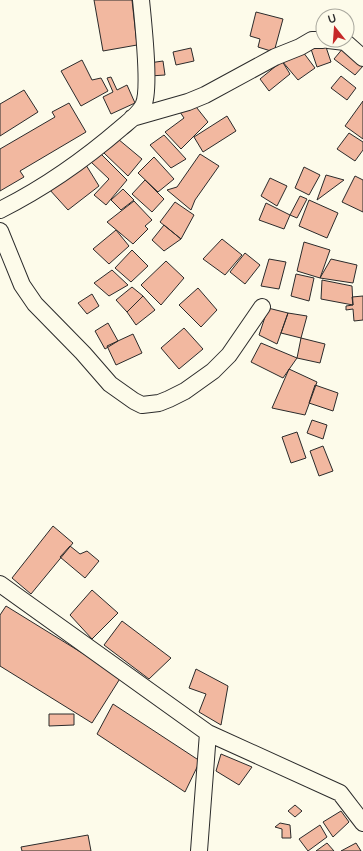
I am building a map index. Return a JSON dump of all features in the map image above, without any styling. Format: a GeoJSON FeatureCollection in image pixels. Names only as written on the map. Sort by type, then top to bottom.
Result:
{"type":"FeatureCollection","features":[{"type":"Feature","properties":{"kind":"street"},"geometry":{"type":"LineString","coordinates":[[0,210],[19,200],[91,152],[132,118],[142,106],[146,90],[141,0]]}},
{"type":"Feature","properties":{"kind":"street"},"geometry":{"type":"LineString","coordinates":[[132,118],[188,102],[205,95],[274,57],[300,48],[312,40],[315,40]]}},
{"type":"Feature","properties":{"kind":"street"},"geometry":{"type":"LineString","coordinates":[[352,48],[363,58]]}},
{"type":"Feature","properties":{"kind":"street"},"geometry":{"type":"LineString","coordinates":[[0,231],[22,286],[35,304],[83,353],[110,384],[142,405],[159,403],[169,399],[185,391],[213,371],[229,355],[262,307]]}},
{"type":"Feature","properties":{"kind":"street"},"geometry":{"type":"LineString","coordinates":[[0,584],[208,733],[340,793],[363,823]]}},
{"type":"Feature","properties":{"kind":"street"},"geometry":{"type":"LineString","coordinates":[[200,851],[208,733]]}},
{"type":"Feature","properties":{"kind":"building"},"geometry":{"type":"Polygon","coordinates":[[[94,0],[132,0],[137,45],[103,51],[94,0]]]}},
{"type":"Feature","properties":{"kind":"building"},"geometry":{"type":"Polygon","coordinates":[[[256,12],[283,19],[274,52],[258,47],[260,39],[250,36],[256,12]]]}},
{"type":"Feature","properties":{"kind":"building"},"geometry":{"type":"Polygon","coordinates":[[[191,48],[194,61],[176,65],[173,52],[191,48]]]}},
{"type":"Feature","properties":{"kind":"building"},"geometry":{"type":"Polygon","coordinates":[[[326,48],[331,62],[317,67],[311,49],[326,48]]]}},
{"type":"Feature","properties":{"kind":"building"},"geometry":{"type":"Polygon","coordinates":[[[343,48],[345,48],[363,66],[355,75],[334,59],[343,48]]]}},
{"type":"Feature","properties":{"kind":"building"},"geometry":{"type":"Polygon","coordinates":[[[303,52],[315,68],[298,80],[282,61],[303,52]]]}},
{"type":"Feature","properties":{"kind":"building"},"geometry":{"type":"Polygon","coordinates":[[[82,60],[92,80],[101,78],[108,91],[81,106],[61,71],[82,60]]]}},
{"type":"Feature","properties":{"kind":"building"},"geometry":{"type":"Polygon","coordinates":[[[163,61],[165,75],[150,76],[149,63],[163,61]]]}},
{"type":"Feature","properties":{"kind":"building"},"geometry":{"type":"Polygon","coordinates":[[[282,61],[290,74],[269,91],[260,79],[282,61]]]}},
{"type":"Feature","properties":{"kind":"building"},"geometry":{"type":"Polygon","coordinates":[[[341,76],[356,88],[347,100],[331,88],[341,76]]]}},
{"type":"Feature","properties":{"kind":"building"},"geometry":{"type":"Polygon","coordinates":[[[111,77],[117,90],[127,85],[135,103],[111,114],[103,97],[113,92],[107,78],[111,77]]]}},
{"type":"Feature","properties":{"kind":"building"},"geometry":{"type":"Polygon","coordinates":[[[24,90],[38,112],[0,136],[0,104],[24,90]]]}},
{"type":"Feature","properties":{"kind":"building"},"geometry":{"type":"Polygon","coordinates":[[[363,101],[363,139],[345,126],[363,101]]]}},
{"type":"Feature","properties":{"kind":"building"},"geometry":{"type":"Polygon","coordinates":[[[69,103],[86,132],[20,171],[24,177],[0,191],[0,149],[55,117],[52,112],[69,103]]]}},
{"type":"Feature","properties":{"kind":"building"},"geometry":{"type":"Polygon","coordinates":[[[193,103],[208,122],[181,149],[165,132],[184,118],[180,112],[193,103]]]}},
{"type":"Feature","properties":{"kind":"building"},"geometry":{"type":"Polygon","coordinates":[[[227,116],[236,131],[203,152],[194,137],[227,116]]]}},
{"type":"Feature","properties":{"kind":"building"},"geometry":{"type":"Polygon","coordinates":[[[349,133],[363,142],[363,150],[355,161],[337,149],[349,133]]]}},
{"type":"Feature","properties":{"kind":"building"},"geometry":{"type":"Polygon","coordinates":[[[164,135],[186,159],[171,168],[150,145],[164,135]]]}},
{"type":"Feature","properties":{"kind":"building"},"geometry":{"type":"Polygon","coordinates":[[[118,139],[142,159],[128,176],[104,153],[118,139]]]}},
{"type":"Feature","properties":{"kind":"building"},"geometry":{"type":"Polygon","coordinates":[[[101,154],[127,180],[106,205],[94,195],[109,179],[91,162],[101,154]]]}},
{"type":"Feature","properties":{"kind":"building"},"geometry":{"type":"Polygon","coordinates":[[[200,154],[219,166],[195,200],[191,210],[167,190],[177,187],[200,154]]]}},
{"type":"Feature","properties":{"kind":"building"},"geometry":{"type":"Polygon","coordinates":[[[154,157],[174,179],[158,192],[138,173],[154,157]]]}},
{"type":"Feature","properties":{"kind":"building"},"geometry":{"type":"Polygon","coordinates":[[[86,165],[99,186],[68,210],[49,189],[86,165]]]}},
{"type":"Feature","properties":{"kind":"building"},"geometry":{"type":"Polygon","coordinates":[[[304,167],[320,175],[309,195],[295,188],[304,167]]]}},
{"type":"Feature","properties":{"kind":"building"},"geometry":{"type":"Polygon","coordinates":[[[326,175],[344,180],[317,200],[326,175]]]}},
{"type":"Feature","properties":{"kind":"building"},"geometry":{"type":"Polygon","coordinates":[[[355,176],[363,180],[363,212],[342,202],[355,176]]]}},
{"type":"Feature","properties":{"kind":"building"},"geometry":{"type":"Polygon","coordinates":[[[270,178],[287,186],[277,206],[261,196],[270,178]]]}},
{"type":"Feature","properties":{"kind":"building"},"geometry":{"type":"Polygon","coordinates":[[[145,180],[164,199],[152,212],[132,194],[145,180]]]}},
{"type":"Feature","properties":{"kind":"building"},"geometry":{"type":"Polygon","coordinates":[[[123,189],[134,200],[121,210],[111,200],[123,189]]]}},
{"type":"Feature","properties":{"kind":"building"},"geometry":{"type":"Polygon","coordinates":[[[300,196],[307,199],[297,218],[290,215],[300,196]]]}},
{"type":"Feature","properties":{"kind":"building"},"geometry":{"type":"Polygon","coordinates":[[[309,200],[338,213],[327,238],[299,226],[309,200]]]}},
{"type":"Feature","properties":{"kind":"building"},"geometry":{"type":"Polygon","coordinates":[[[134,201],[152,220],[145,226],[148,229],[133,244],[107,222],[134,201]]]}},
{"type":"Feature","properties":{"kind":"building"},"geometry":{"type":"Polygon","coordinates":[[[175,202],[194,215],[181,239],[160,222],[175,202]]]}},
{"type":"Feature","properties":{"kind":"building"},"geometry":{"type":"Polygon","coordinates":[[[266,203],[290,215],[284,229],[259,220],[266,203]]]}},
{"type":"Feature","properties":{"kind":"building"},"geometry":{"type":"Polygon","coordinates":[[[164,225],[181,239],[164,251],[152,240],[164,225]]]}},
{"type":"Feature","properties":{"kind":"building"},"geometry":{"type":"Polygon","coordinates":[[[116,230],[129,246],[109,264],[93,249],[116,230]]]}},
{"type":"Feature","properties":{"kind":"building"},"geometry":{"type":"Polygon","coordinates":[[[222,239],[242,255],[225,275],[203,259],[222,239]]]}},
{"type":"Feature","properties":{"kind":"building"},"geometry":{"type":"Polygon","coordinates":[[[304,242],[330,250],[320,278],[297,271],[304,242]]]}},
{"type":"Feature","properties":{"kind":"building"},"geometry":{"type":"Polygon","coordinates":[[[132,250],[148,266],[131,282],[115,268],[132,250]]]}},
{"type":"Feature","properties":{"kind":"building"},"geometry":{"type":"Polygon","coordinates":[[[245,253],[260,265],[245,284],[230,272],[245,253]]]}},
{"type":"Feature","properties":{"kind":"building"},"geometry":{"type":"Polygon","coordinates":[[[269,259],[286,262],[279,289],[261,286],[269,259]]]}},
{"type":"Feature","properties":{"kind":"building"},"geometry":{"type":"Polygon","coordinates":[[[331,259],[357,265],[353,283],[320,278],[331,259]]]}},
{"type":"Feature","properties":{"kind":"building"},"geometry":{"type":"Polygon","coordinates":[[[166,261],[184,278],[161,305],[141,285],[166,261]]]}},
{"type":"Feature","properties":{"kind":"building"},"geometry":{"type":"Polygon","coordinates":[[[112,270],[128,285],[109,296],[94,283],[112,270]]]}},
{"type":"Feature","properties":{"kind":"building"},"geometry":{"type":"Polygon","coordinates":[[[296,274],[314,278],[309,301],[291,296],[296,274]]]}},
{"type":"Feature","properties":{"kind":"building"},"geometry":{"type":"Polygon","coordinates":[[[322,280],[352,286],[353,305],[321,299],[322,280]]]}},
{"type":"Feature","properties":{"kind":"building"},"geometry":{"type":"Polygon","coordinates":[[[132,287],[143,296],[127,312],[116,300],[132,287]]]}},
{"type":"Feature","properties":{"kind":"building"},"geometry":{"type":"Polygon","coordinates":[[[198,288],[217,310],[201,327],[179,305],[198,288]]]}},
{"type":"Feature","properties":{"kind":"building"},"geometry":{"type":"Polygon","coordinates":[[[92,294],[99,306],[87,314],[78,303],[92,294]]]}},
{"type":"Feature","properties":{"kind":"building"},"geometry":{"type":"Polygon","coordinates":[[[143,296],[155,310],[136,325],[127,312],[143,296]]]}},
{"type":"Feature","properties":{"kind":"building"},"geometry":{"type":"Polygon","coordinates":[[[363,296],[363,320],[354,321],[353,309],[346,310],[346,306],[353,305],[352,297],[363,296]]]}},
{"type":"Feature","properties":{"kind":"building"},"geometry":{"type":"Polygon","coordinates":[[[268,308],[288,313],[277,344],[259,335],[268,308]]]}},
{"type":"Feature","properties":{"kind":"building"},"geometry":{"type":"Polygon","coordinates":[[[288,313],[307,316],[301,338],[281,333],[288,313]]]}},
{"type":"Feature","properties":{"kind":"building"},"geometry":{"type":"Polygon","coordinates":[[[108,323],[118,341],[105,349],[95,331],[108,323]]]}},
{"type":"Feature","properties":{"kind":"building"},"geometry":{"type":"Polygon","coordinates":[[[184,328],[203,349],[179,369],[161,348],[184,328]]]}},
{"type":"Feature","properties":{"kind":"building"},"geometry":{"type":"Polygon","coordinates":[[[133,334],[142,353],[116,365],[107,346],[133,334]]]}},
{"type":"Feature","properties":{"kind":"building"},"geometry":{"type":"Polygon","coordinates":[[[301,338],[325,344],[320,363],[297,358],[301,338]]]}},
{"type":"Feature","properties":{"kind":"building"},"geometry":{"type":"Polygon","coordinates":[[[261,343],[297,358],[283,378],[251,362],[261,343]]]}},
{"type":"Feature","properties":{"kind":"building"},"geometry":{"type":"Polygon","coordinates":[[[289,369],[317,382],[305,415],[272,408],[289,369]]]}},
{"type":"Feature","properties":{"kind":"building"},"geometry":{"type":"Polygon","coordinates":[[[315,385],[338,393],[333,411],[309,403],[315,385]]]}},
{"type":"Feature","properties":{"kind":"building"},"geometry":{"type":"Polygon","coordinates":[[[312,420],[327,425],[323,439],[307,433],[312,420]]]}},
{"type":"Feature","properties":{"kind":"building"},"geometry":{"type":"Polygon","coordinates":[[[297,432],[306,458],[291,463],[282,437],[297,432]]]}},
{"type":"Feature","properties":{"kind":"building"},"geometry":{"type":"Polygon","coordinates":[[[323,446],[333,471],[319,476],[310,451],[323,446]]]}},
{"type":"Feature","properties":{"kind":"building"},"geometry":{"type":"Polygon","coordinates":[[[53,526],[73,543],[31,594],[12,578],[53,526]]]}},
{"type":"Feature","properties":{"kind":"building"},"geometry":{"type":"Polygon","coordinates":[[[70,546],[80,554],[87,551],[99,561],[85,578],[60,557],[70,546]]]}},
{"type":"Feature","properties":{"kind":"building"},"geometry":{"type":"Polygon","coordinates":[[[92,590],[118,613],[92,639],[70,615],[92,590]]]}},
{"type":"Feature","properties":{"kind":"building"},"geometry":{"type":"Polygon","coordinates":[[[6,606],[121,677],[92,723],[0,666],[0,615],[6,606]]]}},
{"type":"Feature","properties":{"kind":"building"},"geometry":{"type":"Polygon","coordinates":[[[122,621],[171,658],[149,679],[104,645],[122,621]]]}},
{"type":"Feature","properties":{"kind":"building"},"geometry":{"type":"Polygon","coordinates":[[[196,669],[228,686],[221,725],[199,712],[206,694],[189,688],[196,669]]]}},
{"type":"Feature","properties":{"kind":"building"},"geometry":{"type":"Polygon","coordinates":[[[113,704],[200,761],[185,792],[97,734],[113,704]]]}},
{"type":"Feature","properties":{"kind":"building"},"geometry":{"type":"Polygon","coordinates":[[[49,714],[74,714],[74,725],[49,726],[49,714]]]}},
{"type":"Feature","properties":{"kind":"building"},"geometry":{"type":"Polygon","coordinates":[[[221,754],[252,767],[239,785],[216,771],[221,754]]]}},
{"type":"Feature","properties":{"kind":"building"},"geometry":{"type":"Polygon","coordinates":[[[295,805],[302,811],[295,817],[288,811],[295,805]]]}},
{"type":"Feature","properties":{"kind":"building"},"geometry":{"type":"Polygon","coordinates":[[[341,811],[349,822],[333,837],[323,822],[341,811]]]}},
{"type":"Feature","properties":{"kind":"building"},"geometry":{"type":"Polygon","coordinates":[[[280,823],[290,825],[291,838],[282,838],[282,829],[275,827],[280,823]]]}},
{"type":"Feature","properties":{"kind":"building"},"geometry":{"type":"Polygon","coordinates":[[[320,825],[327,837],[308,851],[299,839],[320,825]]]}},
{"type":"Feature","properties":{"kind":"building"},"geometry":{"type":"Polygon","coordinates":[[[88,835],[91,851],[22,851],[21,847],[88,835]]]}},
{"type":"Feature","properties":{"kind":"building"},"geometry":{"type":"Polygon","coordinates":[[[327,843],[334,851],[316,851],[327,843]]]}},
{"type":"Feature","properties":{"kind":"building"},"geometry":{"type":"Polygon","coordinates":[[[356,843],[361,851],[341,851],[356,843]]]}}]}
